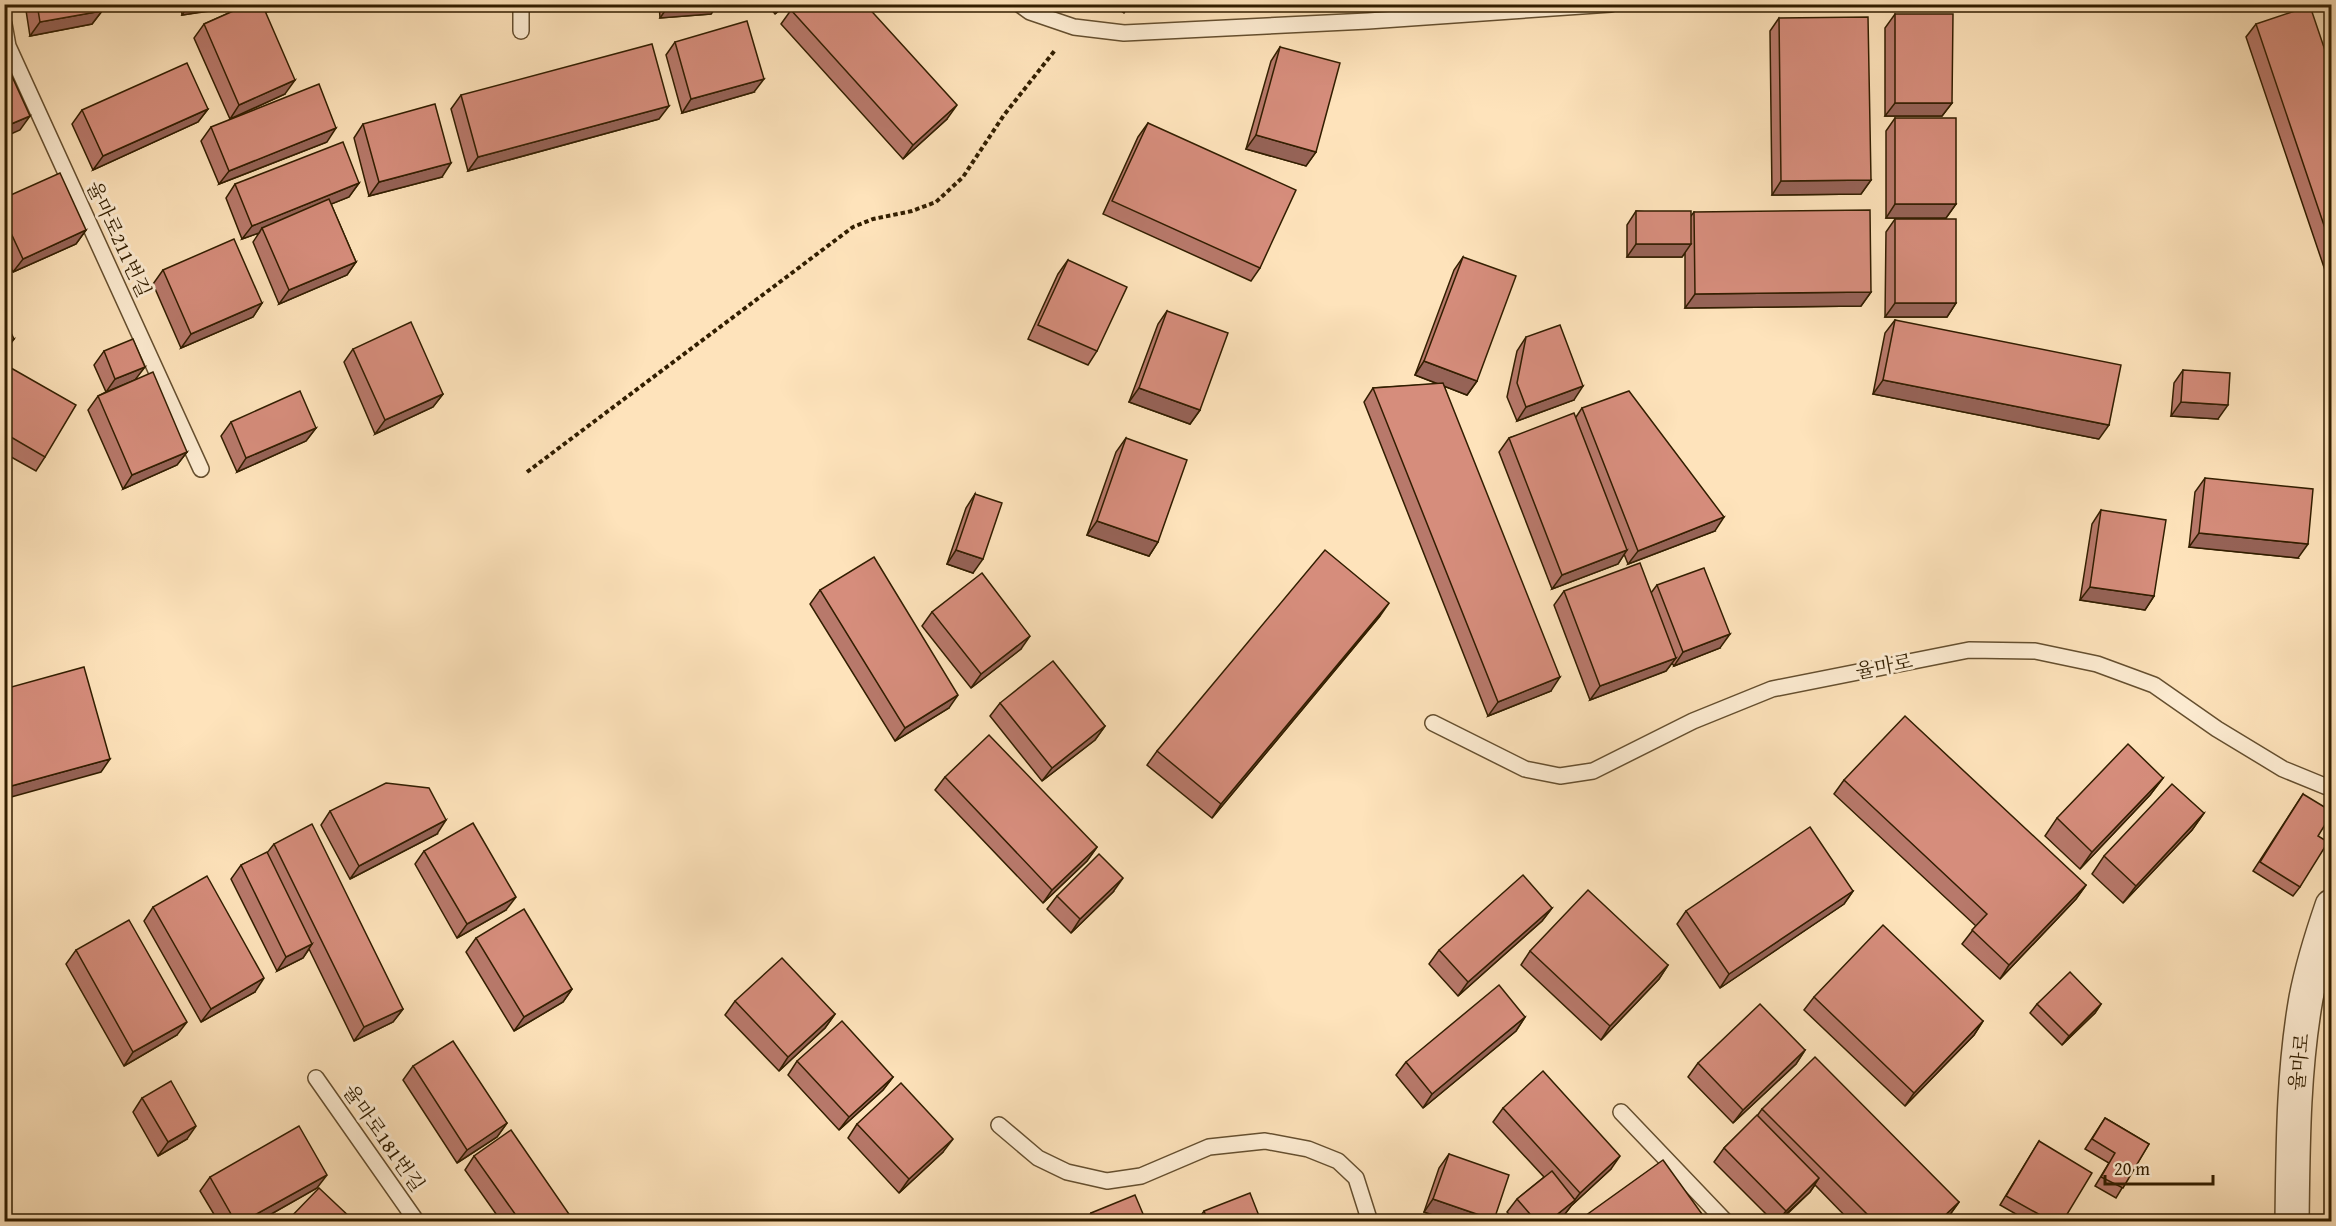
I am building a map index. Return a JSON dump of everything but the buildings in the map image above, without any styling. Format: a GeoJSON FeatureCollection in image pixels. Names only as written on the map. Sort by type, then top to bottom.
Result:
{"type":"FeatureCollection","features":[{"type":"Feature","properties":{"kind":"street","name":"율마로"},"geometry":{"type":"LineString","coordinates":[[2292,1221],[2292,1154],[2297,1074],[2306,997],[2331,906]]}},
{"type":"Feature","properties":{"kind":"lane"},"geometry":{"type":"LineString","coordinates":[[521,4],[521,32]]}},
{"type":"Feature","properties":{"kind":"lane"},"geometry":{"type":"LineString","coordinates":[[1019,4],[1030,12],[1074,27],[1124,33],[1368,21],[1611,4]]}},
{"type":"Feature","properties":{"kind":"lane","name":"율마로211번길"},"geometry":{"type":"LineString","coordinates":[[4,24],[8,46],[201,470]]}},
{"type":"Feature","properties":{"kind":"lane","name":"율마로"},"geometry":{"type":"LineString","coordinates":[[1433,723],[1525,770],[1560,776],[1593,771],[1693,721],[1772,689],[1969,650],[2035,651],[2097,664],[2154,685],[2217,729],[2283,769],[2331,789]]}},
{"type":"Feature","properties":{"kind":"lane","name":"율마로181번길"},"geometry":{"type":"LineString","coordinates":[[316,1078],[417,1221]]}},
{"type":"Feature","properties":{"kind":"lane"},"geometry":{"type":"LineString","coordinates":[[1621,1112],[1726,1221]]}},
{"type":"Feature","properties":{"kind":"lane"},"geometry":{"type":"LineString","coordinates":[[999,1125],[1038,1158],[1067,1172],[1107,1181],[1141,1176],[1209,1146],[1264,1141],[1308,1149],[1338,1161],[1356,1178],[1370,1221]]}},
{"type":"Feature","properties":{"kind":"path"},"geometry":{"type":"LineString","coordinates":[[527,472],[853,227],[873,219],[912,211],[936,202],[963,177],[1004,115],[1074,27]]}}]}
